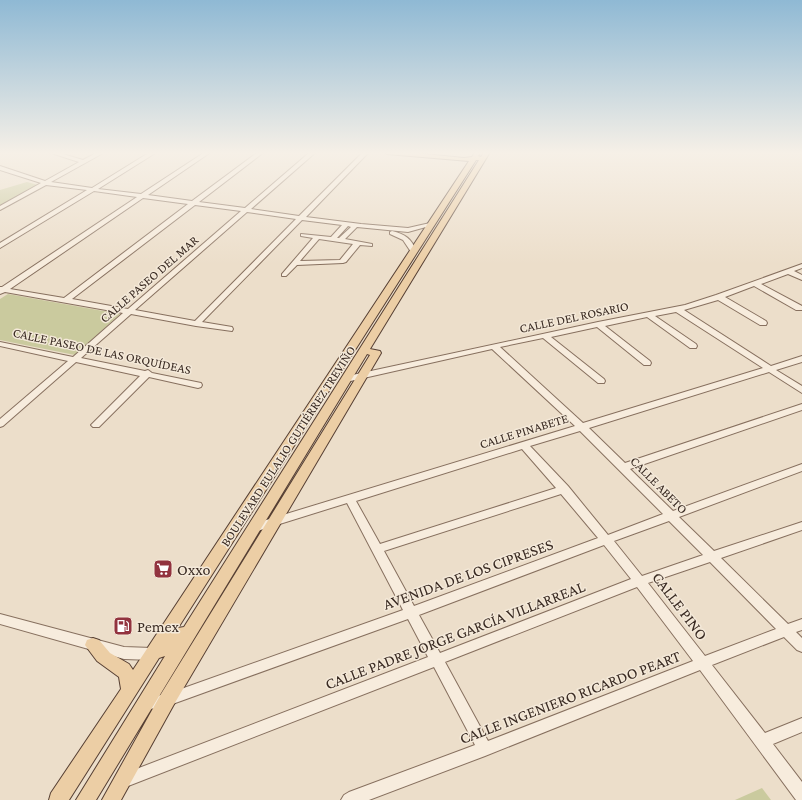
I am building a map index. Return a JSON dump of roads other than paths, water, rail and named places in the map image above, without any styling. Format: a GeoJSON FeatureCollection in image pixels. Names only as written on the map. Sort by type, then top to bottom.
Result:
{"type":"FeatureCollection","features":[{"type":"Feature","properties":{"kind":"main road","name":"BOULEVARD EULALIO GUTIÉRREZ TREVIÑO"},"geometry":{"type":"LineString","coordinates":[[58,800],[453,189]]}},
{"type":"Feature","properties":{"kind":"main road","name":"BOULEVARD EULALIO GUTIÉRREZ TREVIÑO"},"geometry":{"type":"LineString","coordinates":[[85,800],[346,379],[365,351],[464,189]]}},
{"type":"Feature","properties":{"kind":"main road","name":"BOULEVARD EULALIO GUTIÉRREZ TREVIÑO"},"geometry":{"type":"LineString","coordinates":[[111,800],[167,700],[376,353],[365,351]]}},
{"type":"Feature","properties":{"kind":"main road"},"geometry":{"type":"LineString","coordinates":[[152,654],[160,652],[171,646],[196,620]]}},
{"type":"Feature","properties":{"kind":"main road"},"geometry":{"type":"LineString","coordinates":[[93,645],[106,659],[122,667],[127,674],[129,690]]}},
{"type":"Feature","properties":{"kind":"street"},"geometry":{"type":"LineString","coordinates":[[0,208],[34,189]]}},
{"type":"Feature","properties":{"kind":"street"},"geometry":{"type":"LineString","coordinates":[[88,189],[358,226],[403,236],[409,241],[413,251]]}},
{"type":"Feature","properties":{"kind":"street"},"geometry":{"type":"LineString","coordinates":[[1,290],[153,189]]}},
{"type":"Feature","properties":{"kind":"street"},"geometry":{"type":"LineString","coordinates":[[65,302],[212,189]]}},
{"type":"Feature","properties":{"kind":"street","name":"CALLE PASEO DEL MAR"},"geometry":{"type":"LineString","coordinates":[[0,424],[270,189]]}},
{"type":"Feature","properties":{"kind":"street"},"geometry":{"type":"LineString","coordinates":[[196,324],[329,189]]}},
{"type":"Feature","properties":{"kind":"street"},"geometry":{"type":"LineString","coordinates":[[0,246],[92,190]]}},
{"type":"Feature","properties":{"kind":"street"},"geometry":{"type":"LineString","coordinates":[[333,239],[347,224]]}},
{"type":"Feature","properties":{"kind":"street"},"geometry":{"type":"LineString","coordinates":[[341,240],[358,226],[408,230],[430,224]]}},
{"type":"Feature","properties":{"kind":"street"},"geometry":{"type":"LineString","coordinates":[[303,235],[370,245]]}},
{"type":"Feature","properties":{"kind":"street"},"geometry":{"type":"LineString","coordinates":[[284,275],[318,237]]}},
{"type":"Feature","properties":{"kind":"street"},"geometry":{"type":"LineString","coordinates":[[295,263],[341,262],[358,243]]}},
{"type":"Feature","properties":{"kind":"street","name":"CALLE DEL ROSARIO"},"geometry":{"type":"LineString","coordinates":[[346,379],[598,324],[677,309],[719,297],[802,266]]}},
{"type":"Feature","properties":{"kind":"street"},"geometry":{"type":"LineString","coordinates":[[788,271],[802,278]]}},
{"type":"Feature","properties":{"kind":"street"},"geometry":{"type":"LineString","coordinates":[[754,283],[799,308]]}},
{"type":"Feature","properties":{"kind":"street"},"geometry":{"type":"LineString","coordinates":[[1,290],[229,329]]}},
{"type":"Feature","properties":{"kind":"street"},"geometry":{"type":"LineString","coordinates":[[719,297],[763,323]]}},
{"type":"Feature","properties":{"kind":"street"},"geometry":{"type":"LineString","coordinates":[[677,309],[772,369],[802,390]]}},
{"type":"Feature","properties":{"kind":"street"},"geometry":{"type":"LineString","coordinates":[[647,314],[693,346]]}},
{"type":"Feature","properties":{"kind":"street"},"geometry":{"type":"LineString","coordinates":[[598,324],[647,363]]}},
{"type":"Feature","properties":{"kind":"street"},"geometry":{"type":"LineString","coordinates":[[545,336],[602,381]]}},
{"type":"Feature","properties":{"kind":"street"},"geometry":{"type":"LineString","coordinates":[[0,351],[4,344]]}},
{"type":"Feature","properties":{"kind":"street","name":"CALLE PASEO DE LAS ORQUÍDEAS"},"geometry":{"type":"LineString","coordinates":[[4,344],[148,373],[198,385]]}},
{"type":"Feature","properties":{"kind":"street","name":"CALLE ABETO"},"geometry":{"type":"LineString","coordinates":[[494,346],[582,427],[802,646]]}},
{"type":"Feature","properties":{"kind":"street","name":"CALLE PINABETE"},"geometry":{"type":"LineString","coordinates":[[254,528],[802,359]]}},
{"type":"Feature","properties":{"kind":"street"},"geometry":{"type":"LineString","coordinates":[[96,425],[148,373]]}},
{"type":"Feature","properties":{"kind":"street"},"geometry":{"type":"LineString","coordinates":[[622,468],[802,407]]}},
{"type":"Feature","properties":{"kind":"street","name":"CALLE PINO"},"geometry":{"type":"LineString","coordinates":[[523,444],[607,539],[763,741],[802,795]]}},
{"type":"Feature","properties":{"kind":"street","name":"AVENIDA DE LOS CIPRESES"},"geometry":{"type":"LineString","coordinates":[[144,704],[167,700],[412,612],[802,467]]}},
{"type":"Feature","properties":{"kind":"street"},"geometry":{"type":"LineString","coordinates":[[377,549],[564,489]]}},
{"type":"Feature","properties":{"kind":"street"},"geometry":{"type":"LineString","coordinates":[[349,498],[485,749]]}},
{"type":"Feature","properties":{"kind":"street","name":"CALLE PADRE JORGE GARCÍA VILLARREAL"},"geometry":{"type":"LineString","coordinates":[[122,782],[640,581],[802,526]]}},
{"type":"Feature","properties":{"kind":"street"},"geometry":{"type":"LineString","coordinates":[[0,618],[124,653],[152,654]]}},
{"type":"Feature","properties":{"kind":"street","name":"CALLE INGENIERO RICARDO PEART"},"geometry":{"type":"LineString","coordinates":[[350,800],[485,749],[802,624]]}},
{"type":"Feature","properties":{"kind":"street"},"geometry":{"type":"LineString","coordinates":[[763,741],[802,725]]}},
{"type":"Feature","properties":{"kind":"place","name":"Oxxo"},"geometry":{"type":"Point","coordinates":[163,569]}},
{"type":"Feature","properties":{"kind":"place","name":"Pemex"},"geometry":{"type":"Point","coordinates":[123,626]}}]}
